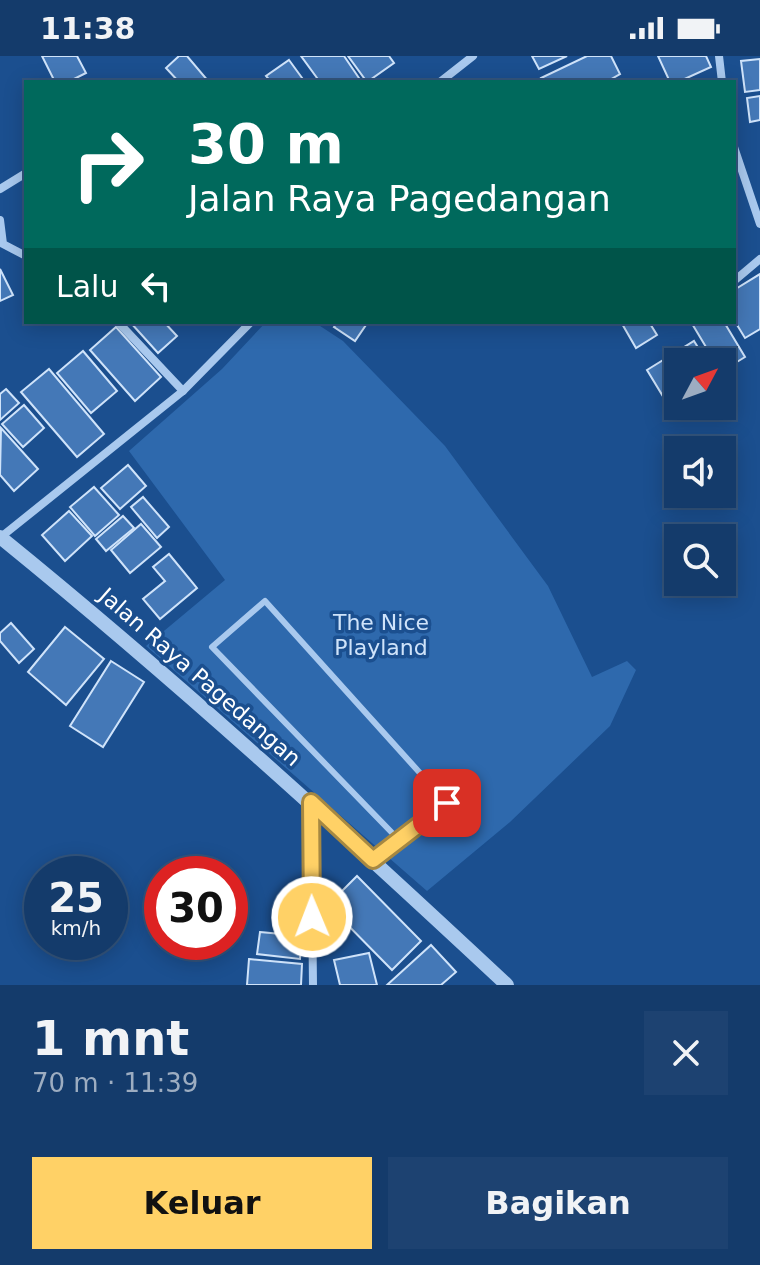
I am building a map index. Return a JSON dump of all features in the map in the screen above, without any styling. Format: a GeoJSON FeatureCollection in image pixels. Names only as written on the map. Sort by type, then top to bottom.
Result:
{"type":"FeatureCollection","features":[{"type":"Feature","properties":{"kind":"street"},"geometry":{"type":"LineString","coordinates":[[443,80],[473,56]]}},
{"type":"Feature","properties":{"kind":"street"},"geometry":{"type":"LineString","coordinates":[[719,56],[722,80]]}},
{"type":"Feature","properties":{"kind":"street"},"geometry":{"type":"LineString","coordinates":[[736,153],[760,224]]}},
{"type":"Feature","properties":{"kind":"street"},"geometry":{"type":"LineString","coordinates":[[0,189],[24,174]]}},
{"type":"Feature","properties":{"kind":"street"},"geometry":{"type":"LineString","coordinates":[[0,220],[3,244],[24,255]]}},
{"type":"Feature","properties":{"kind":"street"},"geometry":{"type":"LineString","coordinates":[[736,279],[760,259]]}},
{"type":"Feature","properties":{"kind":"street"},"geometry":{"type":"LineString","coordinates":[[120,324],[183,391]]}},
{"type":"Feature","properties":{"kind":"street"},"geometry":{"type":"LineString","coordinates":[[0,537],[183,391],[249,324]]}},
{"type":"Feature","properties":{"kind":"street","name":"Jalan Raya Pagedangan"},"geometry":{"type":"LineString","coordinates":[[0,537],[159,668],[311,802],[507,985]]}},
{"type":"Feature","properties":{"kind":"street"},"geometry":{"type":"LineString","coordinates":[[311,802],[313,985]]}},
{"type":"Feature","properties":{"kind":"lane"},"geometry":{"type":"LineString","coordinates":[[373,860],[399,840],[447,803],[265,601],[212,647],[399,840]]}},
{"type":"Feature","properties":{"kind":"green space","name":"The Nice Playland"},"geometry":{"type":"Polygon","coordinates":[[[264,324],[317,324],[343,341],[445,446],[548,586],[592,677],[627,661],[636,670],[610,726],[510,822],[427,891],[146,646],[225,580],[129,451],[222,369],[264,324]]]}},
{"type":"Feature","properties":{"kind":"building"},"geometry":{"type":"Polygon","coordinates":[[[42,56],[77,56],[86,73],[72,80],[54,80],[42,56]]]}},
{"type":"Feature","properties":{"kind":"building"},"geometry":{"type":"Polygon","coordinates":[[[179,56],[187,56],[207,80],[177,80],[166,68],[179,56]]]}},
{"type":"Feature","properties":{"kind":"building"},"geometry":{"type":"Polygon","coordinates":[[[301,56],[344,56],[360,80],[319,80],[301,56]]]}},
{"type":"Feature","properties":{"kind":"building"},"geometry":{"type":"Polygon","coordinates":[[[348,56],[389,56],[394,63],[366,80],[348,56]]]}},
{"type":"Feature","properties":{"kind":"building"},"geometry":{"type":"Polygon","coordinates":[[[532,56],[567,56],[539,69],[532,56]]]}},
{"type":"Feature","properties":{"kind":"building"},"geometry":{"type":"Polygon","coordinates":[[[587,56],[611,56],[620,74],[610,80],[541,78],[587,56]]]}},
{"type":"Feature","properties":{"kind":"building"},"geometry":{"type":"Polygon","coordinates":[[[658,56],[706,56],[711,67],[682,80],[669,80],[658,56]]]}},
{"type":"Feature","properties":{"kind":"building"},"geometry":{"type":"Polygon","coordinates":[[[760,59],[760,90],[745,92],[741,61],[760,59]]]}},
{"type":"Feature","properties":{"kind":"building"},"geometry":{"type":"Polygon","coordinates":[[[289,60],[304,80],[269,80],[266,76],[289,60]]]}},
{"type":"Feature","properties":{"kind":"building"},"geometry":{"type":"Polygon","coordinates":[[[760,96],[760,120],[750,122],[747,98],[760,96]]]}},
{"type":"Feature","properties":{"kind":"building"},"geometry":{"type":"Polygon","coordinates":[[[0,269],[13,295],[0,301],[0,269]]]}},
{"type":"Feature","properties":{"kind":"building"},"geometry":{"type":"Polygon","coordinates":[[[760,274],[760,329],[745,338],[736,323],[736,289],[760,274]]]}},
{"type":"Feature","properties":{"kind":"building"},"geometry":{"type":"Polygon","coordinates":[[[132,324],[166,324],[177,336],[158,353],[132,324]]]}},
{"type":"Feature","properties":{"kind":"building"},"geometry":{"type":"Polygon","coordinates":[[[336,324],[367,324],[355,341],[334,327],[336,324]]]}},
{"type":"Feature","properties":{"kind":"building"},"geometry":{"type":"Polygon","coordinates":[[[622,324],[650,324],[657,335],[636,348],[622,324]]]}},
{"type":"Feature","properties":{"kind":"building"},"geometry":{"type":"Polygon","coordinates":[[[692,324],[725,324],[745,357],[736,362],[736,348],[707,348],[692,324]]]}},
{"type":"Feature","properties":{"kind":"building"},"geometry":{"type":"Polygon","coordinates":[[[116,327],[161,377],[135,401],[90,350],[116,327]]]}},
{"type":"Feature","properties":{"kind":"building"},"geometry":{"type":"Polygon","coordinates":[[[694,341],[698,348],[683,348],[694,341]]]}},
{"type":"Feature","properties":{"kind":"building"},"geometry":{"type":"Polygon","coordinates":[[[83,351],[117,391],[91,413],[57,373],[83,351]]]}},
{"type":"Feature","properties":{"kind":"building"},"geometry":{"type":"Polygon","coordinates":[[[664,360],[664,398],[647,370],[664,360]]]}},
{"type":"Feature","properties":{"kind":"building"},"geometry":{"type":"Polygon","coordinates":[[[49,369],[104,434],[77,457],[21,392],[49,369]]]}},
{"type":"Feature","properties":{"kind":"building"},"geometry":{"type":"Polygon","coordinates":[[[6,389],[19,403],[0,420],[0,394],[6,389]]]}},
{"type":"Feature","properties":{"kind":"building"},"geometry":{"type":"Polygon","coordinates":[[[24,405],[44,428],[23,447],[2,424],[24,405]]]}},
{"type":"Feature","properties":{"kind":"building"},"geometry":{"type":"Polygon","coordinates":[[[1,428],[38,469],[14,491],[0,475],[1,428]]]}},
{"type":"Feature","properties":{"kind":"building"},"geometry":{"type":"Polygon","coordinates":[[[128,465],[146,486],[120,509],[101,488],[128,465]]]}},
{"type":"Feature","properties":{"kind":"building"},"geometry":{"type":"Polygon","coordinates":[[[94,487],[119,515],[95,536],[70,507],[94,487]]]}},
{"type":"Feature","properties":{"kind":"building"},"geometry":{"type":"Polygon","coordinates":[[[143,497],[169,527],[157,538],[131,507],[143,497]]]}},
{"type":"Feature","properties":{"kind":"building"},"geometry":{"type":"Polygon","coordinates":[[[69,511],[92,536],[65,561],[42,535],[69,511]]]}},
{"type":"Feature","properties":{"kind":"building"},"geometry":{"type":"Polygon","coordinates":[[[123,516],[134,528],[106,551],[96,539],[123,516]]]}},
{"type":"Feature","properties":{"kind":"building"},"geometry":{"type":"Polygon","coordinates":[[[141,524],[161,547],[130,573],[111,550],[141,524]]]}},
{"type":"Feature","properties":{"kind":"building"},"geometry":{"type":"Polygon","coordinates":[[[169,554],[197,588],[160,619],[143,599],[165,581],[153,567],[169,554]]]}},
{"type":"Feature","properties":{"kind":"building"},"geometry":{"type":"Polygon","coordinates":[[[11,623],[34,649],[19,663],[0,641],[0,633],[11,623]]]}},
{"type":"Feature","properties":{"kind":"building"},"geometry":{"type":"Polygon","coordinates":[[[65,627],[104,659],[66,705],[28,672],[65,627]]]}},
{"type":"Feature","properties":{"kind":"building"},"geometry":{"type":"Polygon","coordinates":[[[111,661],[144,682],[103,747],[70,726],[111,661]]]}},
{"type":"Feature","properties":{"kind":"building"},"geometry":{"type":"Polygon","coordinates":[[[357,876],[421,941],[392,970],[328,905],[357,876]]]}},
{"type":"Feature","properties":{"kind":"building"},"geometry":{"type":"Polygon","coordinates":[[[260,932],[302,936],[300,959],[257,954],[260,932]]]}},
{"type":"Feature","properties":{"kind":"building"},"geometry":{"type":"Polygon","coordinates":[[[431,945],[456,972],[441,985],[387,985],[431,945]]]}},
{"type":"Feature","properties":{"kind":"building"},"geometry":{"type":"Polygon","coordinates":[[[369,953],[377,985],[340,985],[334,960],[369,953]]]}},
{"type":"Feature","properties":{"kind":"building"},"geometry":{"type":"Polygon","coordinates":[[[249,959],[302,964],[301,985],[247,985],[249,959]]]}},
{"type":"Feature","properties":{"kind":"route"},"geometry":{"type":"LineString","coordinates":[[312,917],[311,802],[373,860],[447,803]]}}]}
